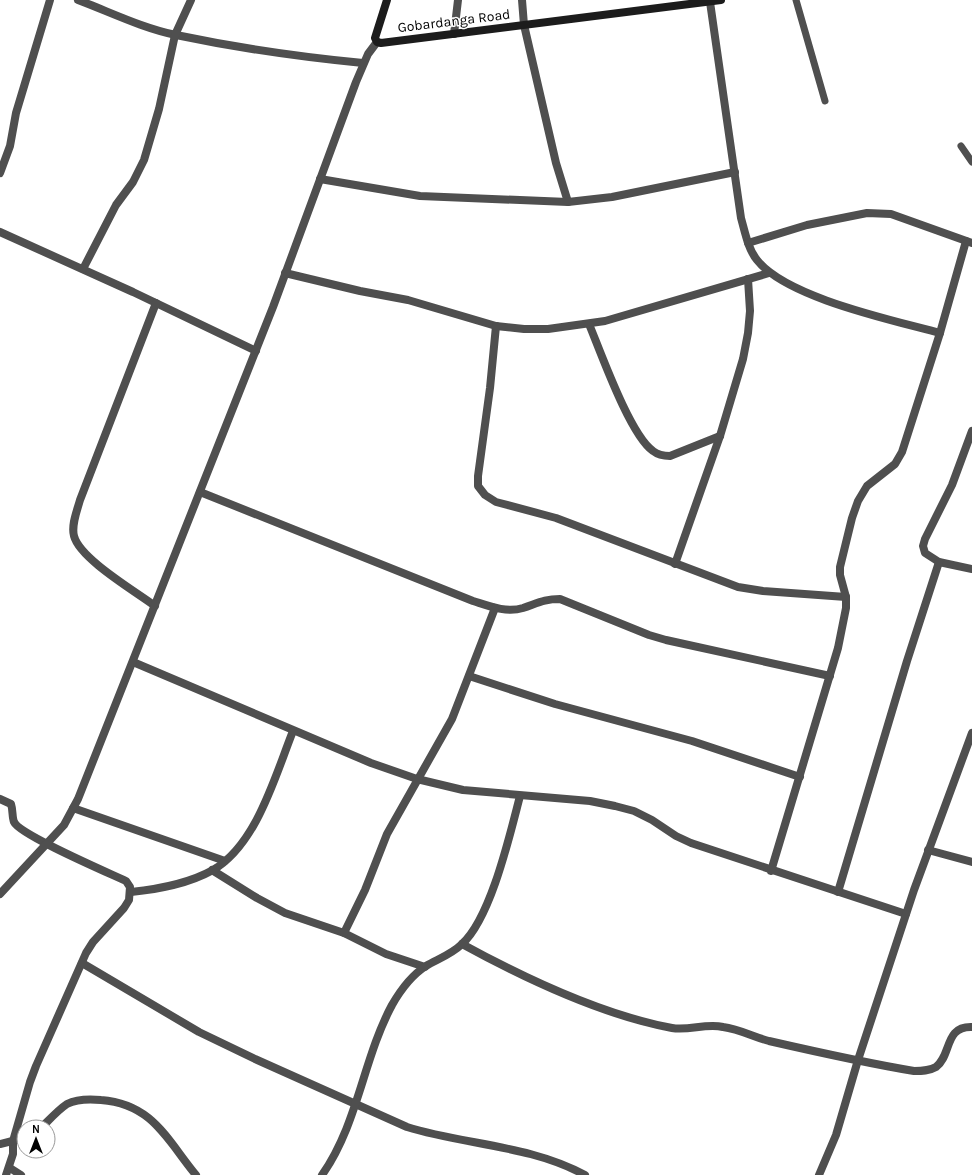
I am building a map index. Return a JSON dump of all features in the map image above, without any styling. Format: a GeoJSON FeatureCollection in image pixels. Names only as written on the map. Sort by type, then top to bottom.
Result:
{"type":"FeatureCollection","features":[{"type":"Feature","properties":{"kind":"main road","name":"Gobardanga Road"},"geometry":{"type":"LineString","coordinates":[[387,0],[376,30],[376,42],[386,43],[722,0]]}},
{"type":"Feature","properties":{"kind":"street"},"geometry":{"type":"LineString","coordinates":[[0,173],[10,146],[16,113],[50,0]]}},
{"type":"Feature","properties":{"kind":"street"},"geometry":{"type":"LineString","coordinates":[[78,0],[133,22],[175,35],[295,56],[363,63]]}},
{"type":"Feature","properties":{"kind":"street"},"geometry":{"type":"LineString","coordinates":[[83,269],[116,205],[133,182],[144,160],[159,109],[175,35],[191,0]]}},
{"type":"Feature","properties":{"kind":"street"},"geometry":{"type":"LineString","coordinates":[[454,34],[458,0]]}},
{"type":"Feature","properties":{"kind":"street"},"geometry":{"type":"LineString","coordinates":[[522,0],[524,25],[556,162],[568,202]]}},
{"type":"Feature","properties":{"kind":"street"},"geometry":{"type":"LineString","coordinates":[[710,2],[741,218],[748,243],[756,260],[769,273],[792,286],[852,309],[940,333]]}},
{"type":"Feature","properties":{"kind":"street"},"geometry":{"type":"LineString","coordinates":[[0,894],[64,825],[73,808],[133,662],[256,351],[363,63],[376,42]]}},
{"type":"Feature","properties":{"kind":"street"},"geometry":{"type":"LineString","coordinates":[[320,178],[420,196],[568,202],[612,197],[734,172]]}},
{"type":"Feature","properties":{"kind":"street"},"geometry":{"type":"LineString","coordinates":[[748,243],[807,225],[867,213],[892,214],[969,242],[902,452],[895,464],[867,486],[858,501],[852,518],[840,567],[840,575],[846,597],[843,625],[830,676],[772,871]]}},
{"type":"Feature","properties":{"kind":"street"},"geometry":{"type":"LineString","coordinates":[[0,232],[83,269],[256,351]]}},
{"type":"Feature","properties":{"kind":"street"},"geometry":{"type":"LineString","coordinates":[[285,273],[360,291],[408,300],[496,326],[524,329],[548,329],[589,324],[769,273]]}},
{"type":"Feature","properties":{"kind":"street"},"geometry":{"type":"LineString","coordinates":[[675,564],[720,436],[743,359],[750,311],[748,279]]}},
{"type":"Feature","properties":{"kind":"street"},"geometry":{"type":"LineString","coordinates":[[155,606],[92,560],[78,546],[74,535],[74,518],[156,303]]}},
{"type":"Feature","properties":{"kind":"street"},"geometry":{"type":"LineString","coordinates":[[589,324],[635,429],[653,452],[663,456],[670,456],[720,436]]}},
{"type":"Feature","properties":{"kind":"street"},"geometry":{"type":"LineString","coordinates":[[496,326],[490,388],[478,476],[478,486],[485,495],[496,502],[556,518],[738,587],[763,591],[846,597]]}},
{"type":"Feature","properties":{"kind":"street"},"geometry":{"type":"LineString","coordinates":[[972,431],[954,480],[923,546],[925,553],[939,562],[972,569]]}},
{"type":"Feature","properties":{"kind":"street"},"geometry":{"type":"LineString","coordinates":[[200,492],[495,608],[509,610],[523,608],[547,599],[560,599],[649,635],[666,640],[830,676]]}},
{"type":"Feature","properties":{"kind":"street"},"geometry":{"type":"LineString","coordinates":[[838,892],[907,661],[939,562]]}},
{"type":"Feature","properties":{"kind":"street"},"geometry":{"type":"LineString","coordinates":[[344,933],[366,890],[387,834],[452,719],[495,608]]}},
{"type":"Feature","properties":{"kind":"street"},"geometry":{"type":"LineString","coordinates":[[133,662],[293,731],[417,780],[463,790],[590,801],[634,811],[691,844],[906,914]]}},
{"type":"Feature","properties":{"kind":"street"},"geometry":{"type":"LineString","coordinates":[[469,676],[555,704],[692,741],[800,777]]}},
{"type":"Feature","properties":{"kind":"street"},"geometry":{"type":"LineString","coordinates":[[131,892],[180,883],[212,870],[225,861],[239,848],[249,833],[270,789],[293,731]]}},
{"type":"Feature","properties":{"kind":"street"},"geometry":{"type":"LineString","coordinates":[[819,1175],[836,1135],[858,1060],[928,850],[971,737]]}},
{"type":"Feature","properties":{"kind":"street"},"geometry":{"type":"LineString","coordinates":[[322,1175],[342,1142],[374,1045],[393,1003],[406,985],[425,967],[462,944],[472,932],[487,902],[506,849],[520,796]]}},
{"type":"Feature","properties":{"kind":"street"},"geometry":{"type":"LineString","coordinates":[[0,799],[11,804],[14,823],[18,827],[47,844],[126,881],[131,892],[130,900],[124,908],[93,942],[82,963],[30,1082],[12,1141],[13,1154],[8,1171],[21,1175]]}},
{"type":"Feature","properties":{"kind":"street"},"geometry":{"type":"LineString","coordinates":[[73,808],[175,842],[225,861]]}},
{"type":"Feature","properties":{"kind":"street"},"geometry":{"type":"LineString","coordinates":[[928,850],[972,862]]}},
{"type":"Feature","properties":{"kind":"street"},"geometry":{"type":"LineString","coordinates":[[212,870],[257,898],[286,913],[344,933],[386,954],[425,967]]}},
{"type":"Feature","properties":{"kind":"street"},"geometry":{"type":"LineString","coordinates":[[462,944],[509,970],[606,1010],[673,1028],[713,1025],[724,1027],[758,1038],[914,1071],[926,1071],[936,1066],[943,1057],[955,1033],[960,1029],[972,1027]]}},
{"type":"Feature","properties":{"kind":"street"},"geometry":{"type":"LineString","coordinates":[[82,963],[199,1032],[255,1059],[414,1129],[539,1157],[557,1162],[585,1175]]}},
{"type":"Feature","properties":{"kind":"street"},"geometry":{"type":"LineString","coordinates":[[50,1119],[60,1109],[69,1103],[95,1100],[126,1104],[157,1125],[169,1138],[196,1175]]}},
{"type":"Feature","properties":{"kind":"street"},"geometry":{"type":"LineString","coordinates":[[0,1144],[16,1140]]}},
{"type":"Feature","properties":{"kind":"lane"},"geometry":{"type":"LineString","coordinates":[[796,0],[825,101]]}},
{"type":"Feature","properties":{"kind":"lane"},"geometry":{"type":"LineString","coordinates":[[961,146],[972,162]]}}]}
